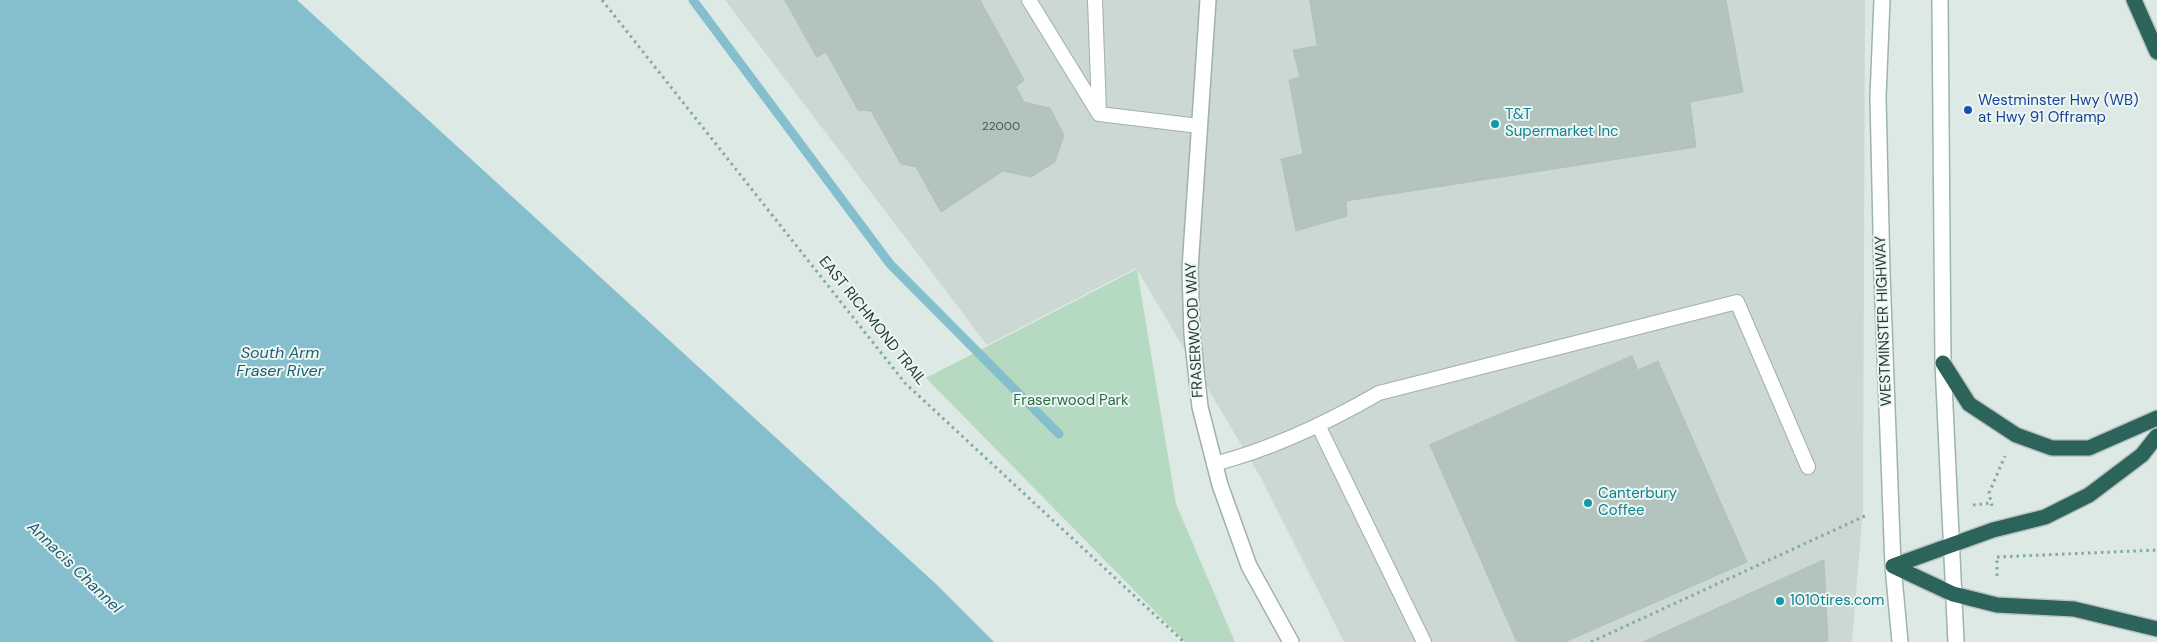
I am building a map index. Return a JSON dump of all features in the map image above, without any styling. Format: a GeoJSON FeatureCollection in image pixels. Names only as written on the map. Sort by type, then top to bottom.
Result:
{"type":"FeatureCollection","features":[{"type":"Feature","properties":{"kind":"highway"},"geometry":{"type":"LineString","coordinates":[[2134,0],[2157,52]]}},
{"type":"Feature","properties":{"kind":"highway"},"geometry":{"type":"LineString","coordinates":[[1943,363],[1969,404],[2016,435],[2052,448],[2089,448],[2157,418]]}},
{"type":"Feature","properties":{"kind":"highway"},"geometry":{"type":"LineString","coordinates":[[1893,566],[1951,544],[2007,526],[2045,517],[2089,495],[2142,455],[2157,436]]}},
{"type":"Feature","properties":{"kind":"highway"},"geometry":{"type":"LineString","coordinates":[[1893,566],[1953,594],[1997,605],[2074,609],[2157,628]]}},
{"type":"Feature","properties":{"kind":"main road","name":"FRASERWOOD WAY"},"geometry":{"type":"LineString","coordinates":[[1208,0],[1190,269],[1192,334],[1200,407],[1220,485],[1249,566],[1291,642]]}},
{"type":"Feature","properties":{"kind":"main road","name":"WESTMINSTER HIGHWAY"},"geometry":{"type":"LineString","coordinates":[[1882,0],[1878,97],[1882,274],[1893,566],[1900,642]]}},
{"type":"Feature","properties":{"kind":"main road"},"geometry":{"type":"LineString","coordinates":[[1940,0],[1943,363],[1956,642]]}},
{"type":"Feature","properties":{"kind":"lane"},"geometry":{"type":"LineString","coordinates":[[1029,0],[1099,114]]}},
{"type":"Feature","properties":{"kind":"lane"},"geometry":{"type":"LineString","coordinates":[[1095,0],[1099,114]]}},
{"type":"Feature","properties":{"kind":"lane"},"geometry":{"type":"LineString","coordinates":[[1099,114],[1199,126]]}},
{"type":"Feature","properties":{"kind":"lane"},"geometry":{"type":"LineString","coordinates":[[1214,464],[1243,456],[1336,418],[1379,393],[1737,302],[1808,467]]}},
{"type":"Feature","properties":{"kind":"lane"},"geometry":{"type":"LineString","coordinates":[[1318,425],[1424,642]]}},
{"type":"Feature","properties":{"kind":"path","name":"EAST RICHMOND TRAIL"},"geometry":{"type":"LineString","coordinates":[[602,0],[905,383],[1184,642]]}},
{"type":"Feature","properties":{"kind":"path"},"geometry":{"type":"LineString","coordinates":[[1992,510],[1989,493],[2007,453]]}},
{"type":"Feature","properties":{"kind":"path"},"geometry":{"type":"LineString","coordinates":[[1973,505],[1991,503]]}},
{"type":"Feature","properties":{"kind":"path"},"geometry":{"type":"LineString","coordinates":[[1591,642],[1869,514]]}},
{"type":"Feature","properties":{"kind":"path"},"geometry":{"type":"LineString","coordinates":[[1997,557],[2157,550]]}},
{"type":"Feature","properties":{"kind":"path"},"geometry":{"type":"LineString","coordinates":[[1996,551],[1996,576]]}},
{"type":"Feature","properties":{"kind":"shaded area"},"geometry":{"type":"Polygon","coordinates":[[[725,0],[1865,0],[1863,510],[1852,642],[1344,642],[1261,478],[1136,268],[987,345],[725,0]]]}},
{"type":"Feature","properties":{"kind":"green space","name":"Fraserwood Park"},"geometry":{"type":"Polygon","coordinates":[[[1137,269],[1176,504],[1235,642],[1185,642],[926,378],[1137,269]]]}},
{"type":"Feature","properties":{"kind":"water","name":"South Arm Fraser River"},"geometry":{"type":"Polygon","coordinates":[[[0,0],[297,0],[936,584],[994,642],[0,642],[0,0]]]}},
{"type":"Feature","properties":{"kind":"building"},"geometry":{"type":"Polygon","coordinates":[[[785,0],[980,0],[1024,80],[1016,87],[1024,102],[1050,108],[1064,135],[1055,162],[1031,177],[1003,171],[941,212],[916,167],[901,164],[871,111],[858,110],[826,52],[817,57],[785,0]]]}},
{"type":"Feature","properties":{"kind":"building","name":"T&T Supermarket Inc"},"geometry":{"type":"Polygon","coordinates":[[[1310,0],[1726,0],[1743,92],[1690,102],[1696,147],[1346,201],[1347,216],[1296,231],[1281,159],[1303,154],[1289,80],[1300,77],[1293,50],[1317,46],[1310,0]]]}},
{"type":"Feature","properties":{"kind":"building","name":"Canterbury Coffee"},"geometry":{"type":"Polygon","coordinates":[[[1632,356],[1638,370],[1658,361],[1747,562],[1565,642],[1517,642],[1430,445],[1632,356]]]}},
{"type":"Feature","properties":{"kind":"building","name":"1010tires.com"},"geometry":{"type":"Polygon","coordinates":[[[1824,560],[1828,642],[1643,642],[1824,560]]]}},
{"type":"Feature","properties":{"kind":"waterway"},"geometry":{"type":"LineString","coordinates":[[693,0],[890,264],[1059,434]]}},
{"type":"Feature","properties":{"kind":"place","name":"Westminster Hwy (WB) at Hwy 91 Offramp"},"geometry":{"type":"Point","coordinates":[1968,110]}},
{"type":"Feature","properties":{"kind":"place","name":"T&T Supermarket Inc"},"geometry":{"type":"Point","coordinates":[1495,124]}},
{"type":"Feature","properties":{"kind":"place","name":"Canterbury Coffee"},"geometry":{"type":"Point","coordinates":[1588,503]}},
{"type":"Feature","properties":{"kind":"place","name":"1010tires.com"},"geometry":{"type":"Point","coordinates":[1780,601]}},
{"type":"Feature","properties":{"kind":"water label","name":"Annacis Channel"},"geometry":{"type":"Point","coordinates":[74,568]}}]}
